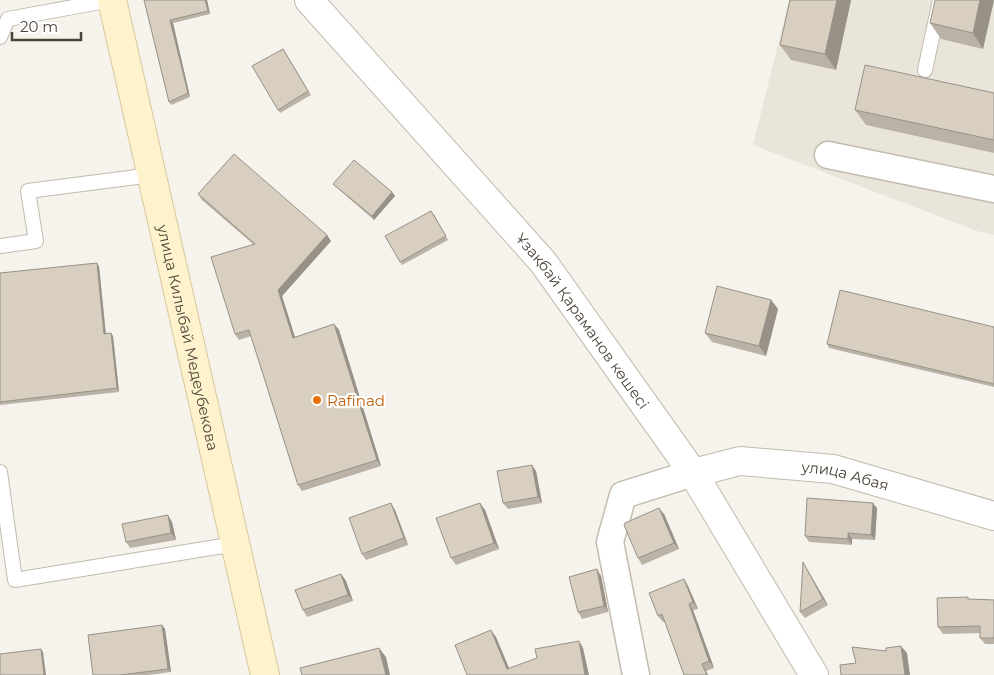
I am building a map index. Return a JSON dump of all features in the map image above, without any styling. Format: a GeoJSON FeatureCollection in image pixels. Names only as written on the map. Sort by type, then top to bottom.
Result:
{"type":"FeatureCollection","features":[{"type":"Feature","properties":{"kind":"main road","name":"улица Килыбай Медеубекова"},"geometry":{"type":"LineString","coordinates":[[111,0],[265,675]]}},
{"type":"Feature","properties":{"kind":"street","name":"Ұзақбай Қараманов көшесі"},"geometry":{"type":"LineString","coordinates":[[309,0],[543,262],[692,473],[814,675]]}},
{"type":"Feature","properties":{"kind":"street"},"geometry":{"type":"LineString","coordinates":[[828,155],[994,189]]}},
{"type":"Feature","properties":{"kind":"street","name":"улица Абая"},"geometry":{"type":"LineString","coordinates":[[692,473],[740,461],[833,469],[994,516]]}},
{"type":"Feature","properties":{"kind":"street"},"geometry":{"type":"LineString","coordinates":[[636,675],[610,542],[623,495],[692,473]]}},
{"type":"Feature","properties":{"kind":"lane"},"geometry":{"type":"LineString","coordinates":[[0,37],[8,19],[111,0]]}},
{"type":"Feature","properties":{"kind":"lane"},"geometry":{"type":"LineString","coordinates":[[925,70],[940,0]]}},
{"type":"Feature","properties":{"kind":"lane"},"geometry":{"type":"LineString","coordinates":[[0,246],[36,241],[28,191],[152,175]]}},
{"type":"Feature","properties":{"kind":"lane"},"geometry":{"type":"LineString","coordinates":[[0,472],[15,580],[235,544]]}},
{"type":"Feature","properties":{"kind":"shaded area"},"geometry":{"type":"Polygon","coordinates":[[[789,0],[994,0],[994,235],[977,231],[753,145],[789,0]]]}},
{"type":"Feature","properties":{"kind":"building"},"geometry":{"type":"Polygon","coordinates":[[[144,0],[205,0],[208,11],[170,20],[188,93],[169,102],[144,0]]]}},
{"type":"Feature","properties":{"kind":"building"},"geometry":{"type":"Polygon","coordinates":[[[790,0],[837,0],[825,54],[780,45],[790,0]]]}},
{"type":"Feature","properties":{"kind":"building"},"geometry":{"type":"Polygon","coordinates":[[[935,0],[980,0],[973,33],[930,23],[935,0]]]}},
{"type":"Feature","properties":{"kind":"building"},"geometry":{"type":"Polygon","coordinates":[[[283,49],[308,91],[278,110],[252,66],[283,49]]]}},
{"type":"Feature","properties":{"kind":"building"},"geometry":{"type":"Polygon","coordinates":[[[865,65],[994,93],[994,140],[855,110],[865,65]]]}},
{"type":"Feature","properties":{"kind":"building"},"geometry":{"type":"Polygon","coordinates":[[[234,154],[327,235],[278,290],[293,338],[334,324],[377,460],[298,485],[249,330],[235,334],[211,257],[255,244],[198,194],[234,154]]]}},
{"type":"Feature","properties":{"kind":"building"},"geometry":{"type":"Polygon","coordinates":[[[354,160],[392,192],[372,216],[333,184],[354,160]]]}},
{"type":"Feature","properties":{"kind":"building"},"geometry":{"type":"Polygon","coordinates":[[[431,211],[446,236],[400,262],[385,236],[431,211]]]}},
{"type":"Feature","properties":{"kind":"building"},"geometry":{"type":"Polygon","coordinates":[[[97,263],[104,334],[111,333],[117,388],[0,402],[0,273],[97,263]]]}},
{"type":"Feature","properties":{"kind":"building"},"geometry":{"type":"Polygon","coordinates":[[[717,286],[771,300],[759,346],[705,333],[717,286]]]}},
{"type":"Feature","properties":{"kind":"building"},"geometry":{"type":"Polygon","coordinates":[[[840,290],[994,327],[994,384],[827,344],[840,290]]]}},
{"type":"Feature","properties":{"kind":"building"},"geometry":{"type":"Polygon","coordinates":[[[532,465],[538,497],[503,503],[497,471],[532,465]]]}},
{"type":"Feature","properties":{"kind":"building"},"geometry":{"type":"Polygon","coordinates":[[[807,498],[873,503],[871,535],[848,533],[848,539],[805,536],[807,498]]]}},
{"type":"Feature","properties":{"kind":"building"},"geometry":{"type":"Polygon","coordinates":[[[391,503],[404,538],[362,554],[349,518],[391,503]]]}},
{"type":"Feature","properties":{"kind":"building"},"geometry":{"type":"Polygon","coordinates":[[[480,503],[494,543],[451,558],[436,518],[480,503]]]}},
{"type":"Feature","properties":{"kind":"building"},"geometry":{"type":"Polygon","coordinates":[[[659,508],[674,543],[638,558],[624,525],[659,508]]]}},
{"type":"Feature","properties":{"kind":"building"},"geometry":{"type":"Polygon","coordinates":[[[168,515],[171,533],[126,542],[122,524],[168,515]]]}},
{"type":"Feature","properties":{"kind":"building"},"geometry":{"type":"Polygon","coordinates":[[[803,562],[823,599],[800,612],[803,562]]]}},
{"type":"Feature","properties":{"kind":"building"},"geometry":{"type":"Polygon","coordinates":[[[597,569],[604,606],[578,612],[569,577],[597,569]]]}},
{"type":"Feature","properties":{"kind":"building"},"geometry":{"type":"Polygon","coordinates":[[[341,574],[348,595],[303,610],[295,590],[341,574]]]}},
{"type":"Feature","properties":{"kind":"building"},"geometry":{"type":"Polygon","coordinates":[[[684,579],[693,602],[689,604],[709,661],[702,664],[707,675],[684,675],[662,614],[658,616],[649,593],[684,579]]]}},
{"type":"Feature","properties":{"kind":"building"},"geometry":{"type":"Polygon","coordinates":[[[968,597],[968,599],[994,600],[994,638],[980,638],[980,626],[938,627],[937,598],[968,597]]]}},
{"type":"Feature","properties":{"kind":"building"},"geometry":{"type":"Polygon","coordinates":[[[162,625],[168,669],[120,675],[93,675],[88,635],[162,625]]]}},
{"type":"Feature","properties":{"kind":"building"},"geometry":{"type":"Polygon","coordinates":[[[491,630],[507,669],[537,658],[535,649],[579,641],[585,675],[467,675],[455,645],[491,630]]]}},
{"type":"Feature","properties":{"kind":"building"},"geometry":{"type":"Polygon","coordinates":[[[901,646],[905,675],[841,675],[840,665],[856,663],[852,647],[886,651],[886,648],[901,646]]]}},
{"type":"Feature","properties":{"kind":"building"},"geometry":{"type":"Polygon","coordinates":[[[379,648],[386,675],[302,675],[300,668],[379,648]]]}},
{"type":"Feature","properties":{"kind":"building"},"geometry":{"type":"Polygon","coordinates":[[[41,649],[44,675],[0,675],[0,654],[41,649]]]}},
{"type":"Feature","properties":{"kind":"place","name":"Rafinad"},"geometry":{"type":"Point","coordinates":[317,400]}}]}
